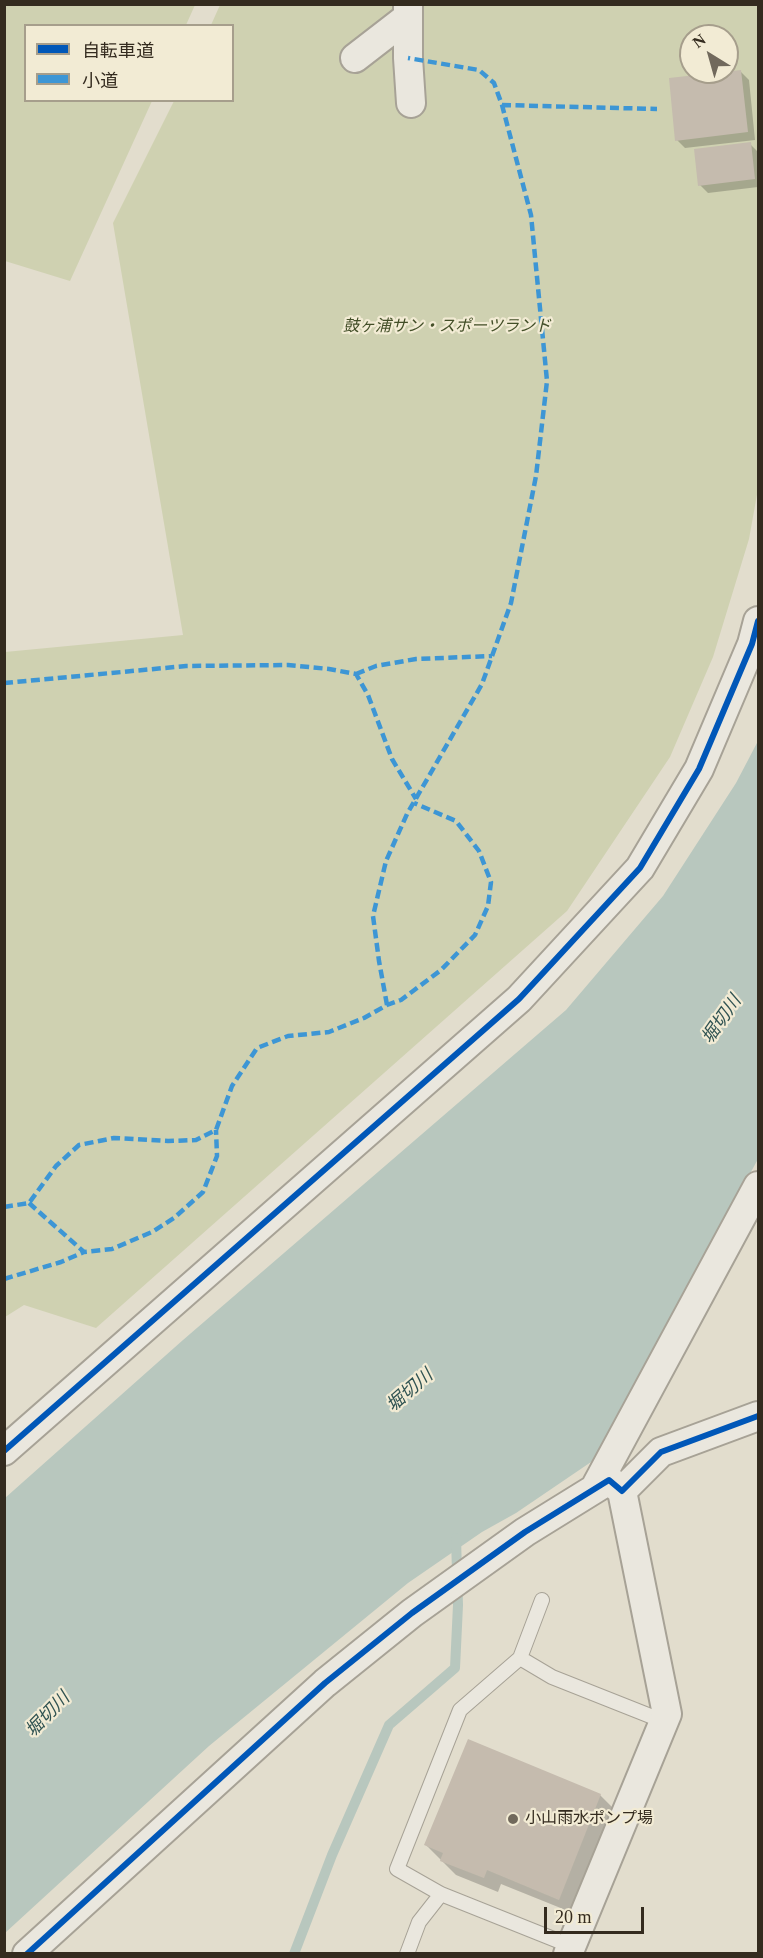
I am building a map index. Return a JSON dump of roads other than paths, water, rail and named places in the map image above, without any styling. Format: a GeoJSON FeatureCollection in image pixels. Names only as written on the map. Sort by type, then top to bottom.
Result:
{"type":"FeatureCollection","features":[{"type":"Feature","properties":{"kind":"street"},"geometry":{"type":"LineString","coordinates":[[355,58],[408,11]]}},
{"type":"Feature","properties":{"kind":"street"},"geometry":{"type":"LineString","coordinates":[[408,11],[411,103]]}},
{"type":"Feature","properties":{"kind":"street"},"geometry":{"type":"LineString","coordinates":[[4,1451],[519,999],[640,868],[699,769],[752,644],[759,621]]}},
{"type":"Feature","properties":{"kind":"street"},"geometry":{"type":"LineString","coordinates":[[570,1950],[667,1714],[609,1490],[759,1186]]}},
{"type":"Feature","properties":{"kind":"street"},"geometry":{"type":"LineString","coordinates":[[27,1953],[325,1683],[412,1613],[525,1532],[609,1490],[661,1452],[759,1416]]}},
{"type":"Feature","properties":{"kind":"lane"},"geometry":{"type":"LineString","coordinates":[[542,1600],[520,1658],[460,1710],[397,1869],[441,1894],[570,1950]]}},
{"type":"Feature","properties":{"kind":"lane"},"geometry":{"type":"LineString","coordinates":[[520,1658],[552,1677],[663,1721]]}},
{"type":"Feature","properties":{"kind":"lane"},"geometry":{"type":"LineString","coordinates":[[407,1953],[419,1923],[441,1894]]}},
{"type":"Feature","properties":{"kind":"water","name":"堀切川"},"geometry":{"type":"Polygon","coordinates":[[[758,741],[758,1159],[594,1460],[408,1583],[209,1746],[5,1933],[5,1498],[183,1340],[566,1010],[663,896],[736,783],[758,741]]]}},
{"type":"Feature","properties":{"kind":"waterway"},"geometry":{"type":"LineString","coordinates":[[294,1954],[332,1855],[389,1725],[455,1668],[458,1605],[456,1538]]}},
{"type":"Feature","properties":{"kind":"place","name":"小山雨水ポンプ場"},"geometry":{"type":"Point","coordinates":[513,1819]}},
{"type":"Feature","properties":{"kind":"park label","name":"鼓ヶ浦サン・スポーツランド"},"geometry":{"type":"Point","coordinates":[447,327]}}]}
